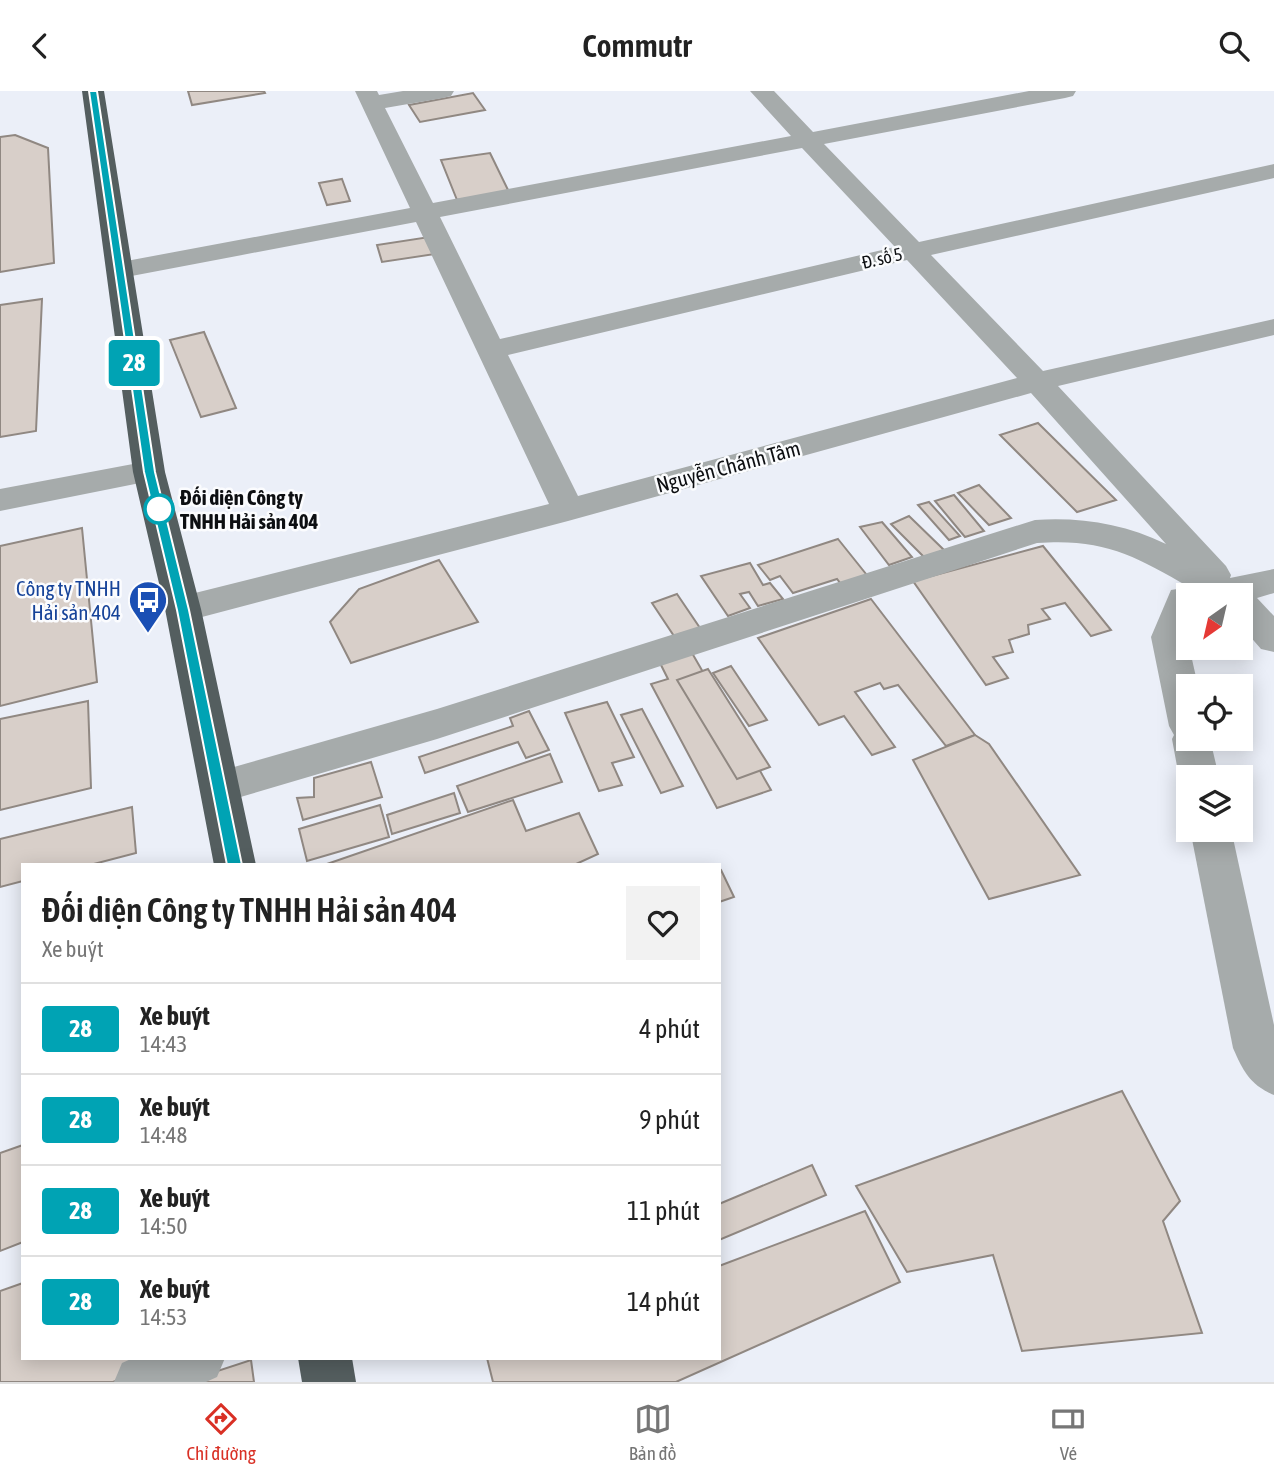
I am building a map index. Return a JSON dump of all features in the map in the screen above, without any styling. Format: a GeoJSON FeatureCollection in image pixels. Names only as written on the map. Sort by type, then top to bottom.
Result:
{"type":"FeatureCollection","features":[{"type":"Feature","properties":{"kind":"highway"},"geometry":{"type":"LineString","coordinates":[[93,91],[149,472],[183,610],[234,863]]}},
{"type":"Feature","properties":{"kind":"highway"},"geometry":{"type":"LineString","coordinates":[[325,1360],[329,1382]]}},
{"type":"Feature","properties":{"kind":"street"},"geometry":{"type":"LineString","coordinates":[[443,91],[369,97],[568,510]]}},
{"type":"Feature","properties":{"kind":"street"},"geometry":{"type":"LineString","coordinates":[[761,91],[1037,382],[1218,583]]}},
{"type":"Feature","properties":{"kind":"street"},"geometry":{"type":"LineString","coordinates":[[121,270],[1065,91]]}},
{"type":"Feature","properties":{"kind":"street","name":"Đ. số 5"},"geometry":{"type":"LineString","coordinates":[[492,350],[912,251],[1274,171]]}},
{"type":"Feature","properties":{"kind":"street","name":"Nguyễn Chánh Tâm"},"geometry":{"type":"LineString","coordinates":[[183,610],[568,510],[1037,382],[1274,327]]}},
{"type":"Feature","properties":{"kind":"street"},"geometry":{"type":"LineString","coordinates":[[0,500],[149,472]]}},
{"type":"Feature","properties":{"kind":"street"},"geometry":{"type":"LineString","coordinates":[[220,786],[438,724],[1035,532],[1067,529],[1102,533],[1139,547],[1205,583]]}},
{"type":"Feature","properties":{"kind":"street"},"geometry":{"type":"LineString","coordinates":[[1253,589],[1274,581]]}},
{"type":"Feature","properties":{"kind":"street"},"geometry":{"type":"LineString","coordinates":[[1176,618],[1169,637],[1177,674]]}},
{"type":"Feature","properties":{"kind":"street"},"geometry":{"type":"LineString","coordinates":[[1253,618],[1274,639]]}},
{"type":"Feature","properties":{"kind":"street"},"geometry":{"type":"LineString","coordinates":[[1213,842],[1256,1048],[1274,1072]]}},
{"type":"Feature","properties":{"kind":"street"},"geometry":{"type":"LineString","coordinates":[[141,1382],[193,1360]]}},
{"type":"Feature","properties":{"kind":"building"},"geometry":{"type":"Polygon","coordinates":[[[188,91],[264,91],[265,93],[192,105],[188,91]]]}},
{"type":"Feature","properties":{"kind":"building"},"geometry":{"type":"Polygon","coordinates":[[[473,93],[485,110],[420,122],[409,105],[473,93]]]}},
{"type":"Feature","properties":{"kind":"building"},"geometry":{"type":"Polygon","coordinates":[[[15,135],[48,148],[54,263],[0,272],[0,137],[15,135]]]}},
{"type":"Feature","properties":{"kind":"building"},"geometry":{"type":"Polygon","coordinates":[[[490,153],[509,192],[457,200],[441,160],[490,153]]]}},
{"type":"Feature","properties":{"kind":"building"},"geometry":{"type":"Polygon","coordinates":[[[342,179],[350,201],[327,205],[319,183],[342,179]]]}},
{"type":"Feature","properties":{"kind":"building"},"geometry":{"type":"Polygon","coordinates":[[[429,237],[435,254],[382,262],[377,245],[429,237]]]}},
{"type":"Feature","properties":{"kind":"building"},"geometry":{"type":"Polygon","coordinates":[[[42,299],[36,431],[0,437],[0,305],[42,299]]]}},
{"type":"Feature","properties":{"kind":"building"},"geometry":{"type":"Polygon","coordinates":[[[204,332],[236,408],[201,417],[170,340],[204,332]]]}},
{"type":"Feature","properties":{"kind":"building"},"geometry":{"type":"Polygon","coordinates":[[[1038,423],[1116,500],[1077,512],[1000,435],[1038,423]]]}},
{"type":"Feature","properties":{"kind":"building"},"geometry":{"type":"Polygon","coordinates":[[[979,485],[1011,518],[989,525],[958,493],[979,485]]]}},
{"type":"Feature","properties":{"kind":"building"},"geometry":{"type":"Polygon","coordinates":[[[954,495],[984,531],[965,537],[935,501],[954,495]]]}},
{"type":"Feature","properties":{"kind":"building"},"geometry":{"type":"Polygon","coordinates":[[[929,502],[960,536],[949,540],[918,505],[929,502]]]}},
{"type":"Feature","properties":{"kind":"building"},"geometry":{"type":"Polygon","coordinates":[[[909,516],[944,550],[925,558],[891,524],[909,516]]]}},
{"type":"Feature","properties":{"kind":"building"},"geometry":{"type":"Polygon","coordinates":[[[882,522],[912,557],[889,565],[860,527],[882,522]]]}},
{"type":"Feature","properties":{"kind":"building"},"geometry":{"type":"Polygon","coordinates":[[[82,528],[97,682],[0,706],[0,546],[82,528]]]}},
{"type":"Feature","properties":{"kind":"building"},"geometry":{"type":"Polygon","coordinates":[[[838,539],[870,579],[844,588],[837,579],[793,593],[780,576],[770,580],[758,565],[838,539]]]}},
{"type":"Feature","properties":{"kind":"building"},"geometry":{"type":"Polygon","coordinates":[[[1043,546],[1111,630],[1091,636],[1065,603],[1042,609],[1050,619],[1028,625],[1029,634],[1009,640],[1013,652],[993,657],[1008,678],[986,685],[913,581],[1043,546]]]}},
{"type":"Feature","properties":{"kind":"building"},"geometry":{"type":"Polygon","coordinates":[[[439,560],[478,622],[351,663],[330,622],[359,589],[439,560]]]}},
{"type":"Feature","properties":{"kind":"building"},"geometry":{"type":"Polygon","coordinates":[[[750,563],[763,585],[770,583],[783,599],[758,606],[749,592],[740,594],[750,608],[728,616],[701,576],[750,563]]]}},
{"type":"Feature","properties":{"kind":"building"},"geometry":{"type":"Polygon","coordinates":[[[677,594],[702,631],[676,639],[652,603],[677,594]]]}},
{"type":"Feature","properties":{"kind":"building"},"geometry":{"type":"Polygon","coordinates":[[[871,599],[975,735],[946,746],[898,685],[884,689],[880,683],[855,692],[895,747],[872,755],[844,716],[819,725],[758,638],[871,599]]]}},
{"type":"Feature","properties":{"kind":"building"},"geometry":{"type":"Polygon","coordinates":[[[692,653],[771,790],[717,808],[651,684],[668,679],[660,663],[692,653]]]}},
{"type":"Feature","properties":{"kind":"building"},"geometry":{"type":"Polygon","coordinates":[[[731,666],[767,720],[749,726],[713,673],[731,666]]]}},
{"type":"Feature","properties":{"kind":"building"},"geometry":{"type":"Polygon","coordinates":[[[708,669],[770,767],[737,779],[677,680],[708,669]]]}},
{"type":"Feature","properties":{"kind":"building"},"geometry":{"type":"Polygon","coordinates":[[[88,701],[91,788],[0,810],[0,719],[88,701]]]}},
{"type":"Feature","properties":{"kind":"building"},"geometry":{"type":"Polygon","coordinates":[[[607,702],[634,757],[612,763],[622,785],[599,791],[565,713],[607,702]]]}},
{"type":"Feature","properties":{"kind":"building"},"geometry":{"type":"Polygon","coordinates":[[[642,709],[683,786],[661,793],[621,715],[642,709]]]}},
{"type":"Feature","properties":{"kind":"building"},"geometry":{"type":"Polygon","coordinates":[[[529,711],[549,750],[526,758],[518,742],[425,773],[419,757],[513,726],[510,718],[529,711]]]}},
{"type":"Feature","properties":{"kind":"building"},"geometry":{"type":"Polygon","coordinates":[[[975,735],[989,744],[1080,875],[989,899],[913,760],[975,735]]]}},
{"type":"Feature","properties":{"kind":"building"},"geometry":{"type":"Polygon","coordinates":[[[550,754],[562,782],[468,812],[457,786],[550,754]]]}},
{"type":"Feature","properties":{"kind":"building"},"geometry":{"type":"Polygon","coordinates":[[[371,762],[382,797],[303,820],[297,798],[314,797],[314,778],[371,762]]]}},
{"type":"Feature","properties":{"kind":"building"},"geometry":{"type":"Polygon","coordinates":[[[454,793],[460,813],[392,834],[387,815],[454,793]]]}},
{"type":"Feature","properties":{"kind":"building"},"geometry":{"type":"Polygon","coordinates":[[[513,800],[526,831],[579,813],[598,854],[578,863],[330,863],[513,800]]]}},
{"type":"Feature","properties":{"kind":"building"},"geometry":{"type":"Polygon","coordinates":[[[380,805],[389,837],[307,861],[299,829],[380,805]]]}},
{"type":"Feature","properties":{"kind":"building"},"geometry":{"type":"Polygon","coordinates":[[[132,807],[136,853],[98,863],[21,863],[21,882],[0,887],[0,839],[132,807]]]}},
{"type":"Feature","properties":{"kind":"building"},"geometry":{"type":"Polygon","coordinates":[[[721,870],[734,897],[721,901],[721,870]]]}},
{"type":"Feature","properties":{"kind":"building"},"geometry":{"type":"Polygon","coordinates":[[[1122,1091],[1180,1201],[1163,1221],[1202,1333],[1022,1351],[993,1255],[907,1272],[856,1186],[1122,1091]]]}},
{"type":"Feature","properties":{"kind":"building"},"geometry":{"type":"Polygon","coordinates":[[[21,1146],[21,1243],[0,1251],[0,1153],[21,1146]]]}},
{"type":"Feature","properties":{"kind":"building"},"geometry":{"type":"Polygon","coordinates":[[[812,1165],[826,1195],[721,1239],[721,1203],[812,1165]]]}},
{"type":"Feature","properties":{"kind":"building"},"geometry":{"type":"Polygon","coordinates":[[[865,1211],[900,1282],[676,1382],[493,1382],[488,1360],[721,1360],[721,1265],[865,1211]]]}},
{"type":"Feature","properties":{"kind":"building"},"geometry":{"type":"Polygon","coordinates":[[[21,1284],[21,1360],[167,1360],[113,1382],[0,1382],[0,1291],[21,1284]]]}},
{"type":"Feature","properties":{"kind":"building"},"geometry":{"type":"Polygon","coordinates":[[[251,1360],[254,1382],[184,1382],[251,1360]]]}},
{"type":"Feature","properties":{"kind":"bus line","name":"28"},"geometry":{"type":"LineString","coordinates":[[93,91],[149,472],[183,610],[234,863]]}},
{"type":"Feature","properties":{"kind":"place","name":"Đối diện Công ty TNHH Hải sản 404"},"geometry":{"type":"Point","coordinates":[159,509]}},
{"type":"Feature","properties":{"kind":"place","name":"Công ty TNHH Hải sản 404"},"geometry":{"type":"Point","coordinates":[148,634]}}]}
